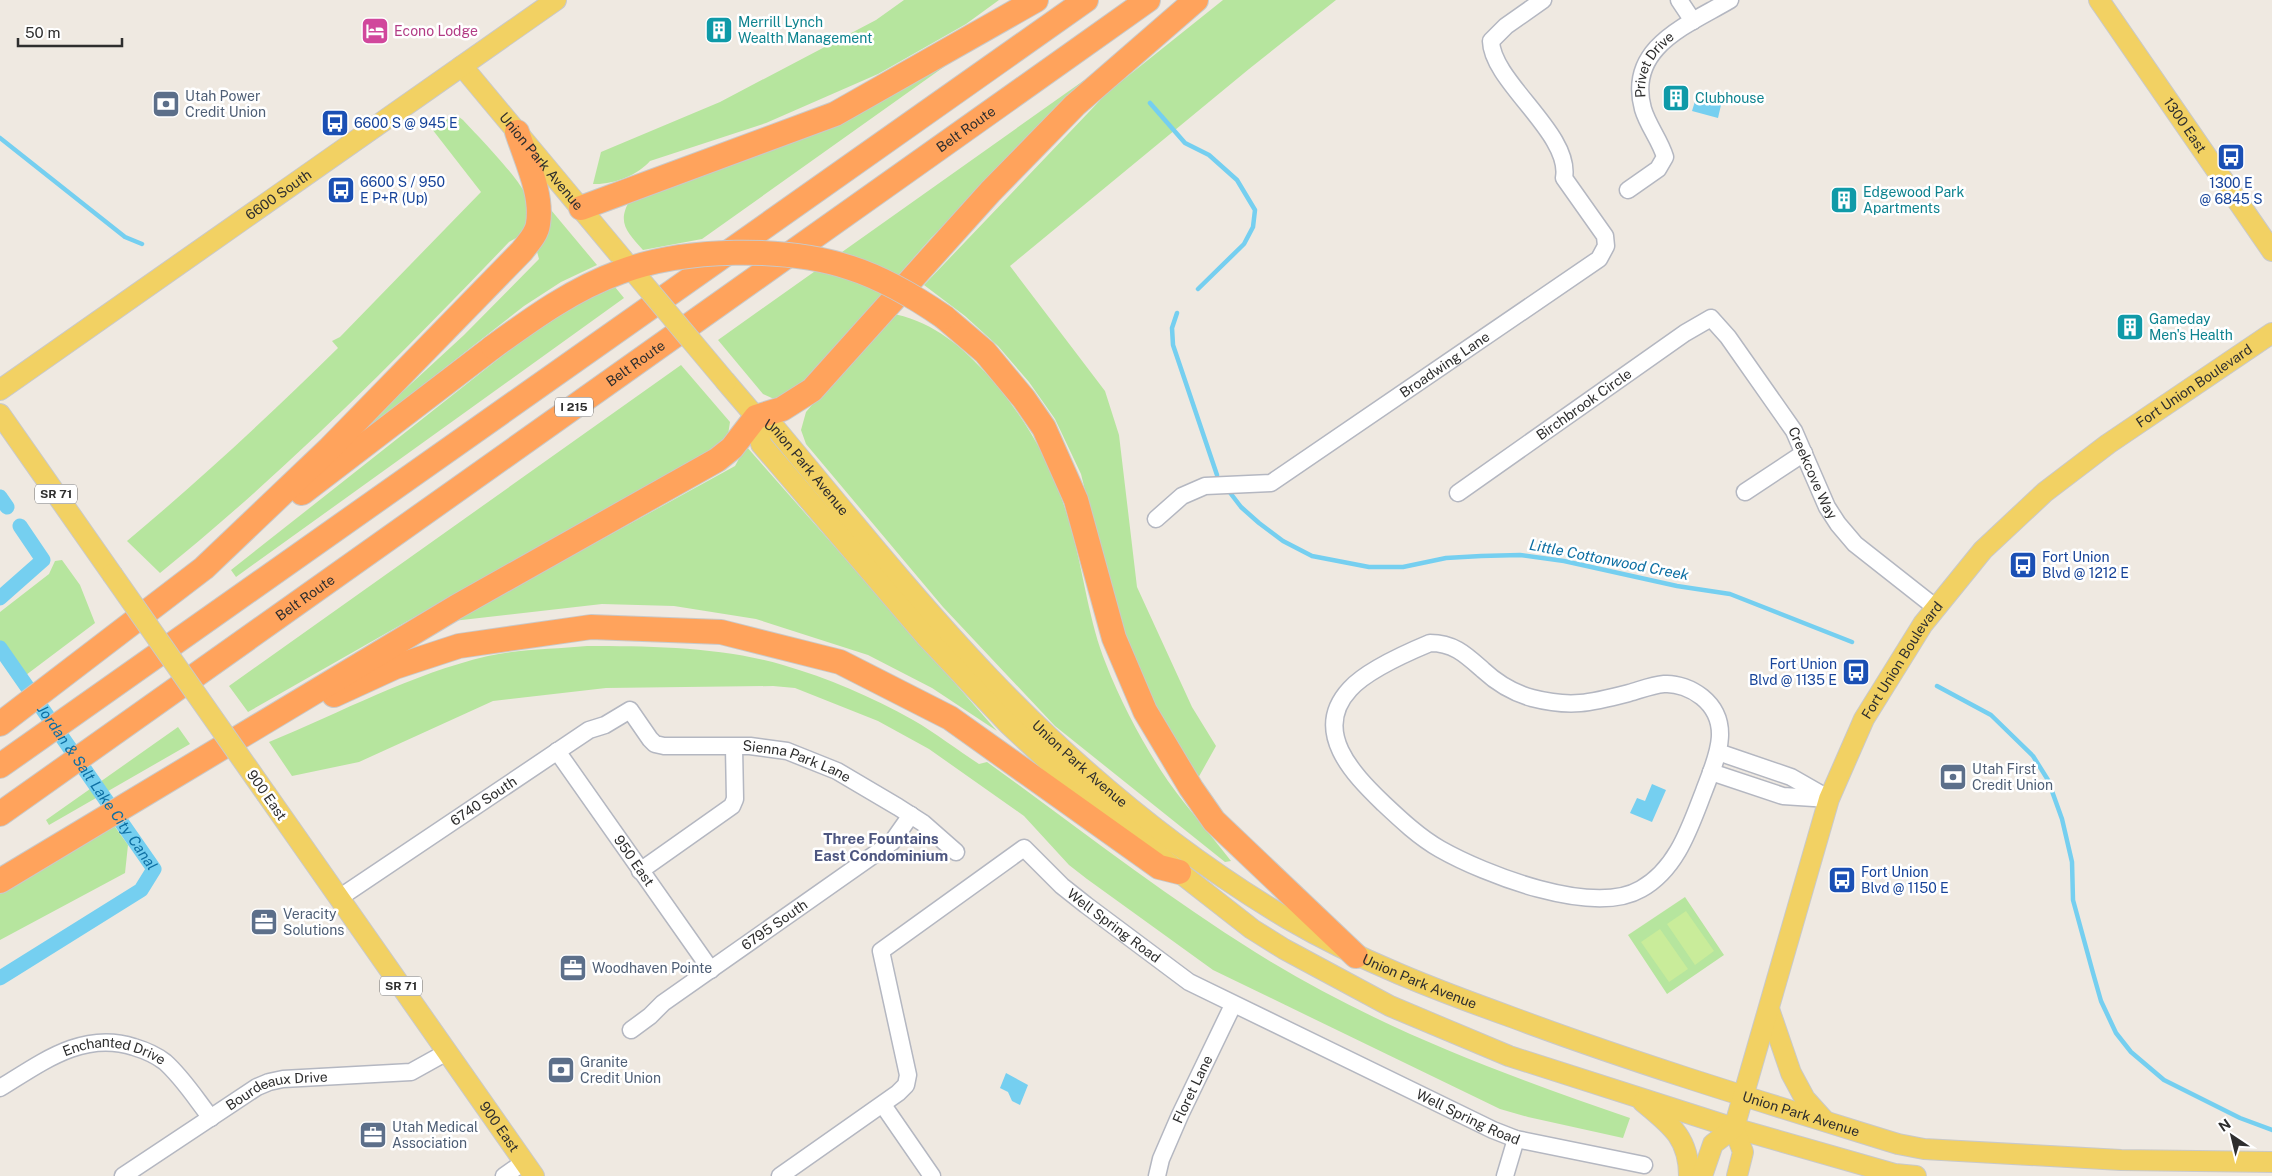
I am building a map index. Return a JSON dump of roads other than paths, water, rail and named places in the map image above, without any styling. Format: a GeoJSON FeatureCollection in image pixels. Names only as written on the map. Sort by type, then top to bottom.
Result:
{"type":"FeatureCollection","features":[{"type":"Feature","properties":{"kind":"highway"},"geometry":{"type":"LineString","coordinates":[[580,208],[835,114],[1036,0]]}},
{"type":"Feature","properties":{"kind":"highway","name":"I 215"},"geometry":{"type":"LineString","coordinates":[[0,766],[1086,0]]}},
{"type":"Feature","properties":{"kind":"highway","name":"Belt Route"},"geometry":{"type":"LineString","coordinates":[[0,814],[1148,0]]}},
{"type":"Feature","properties":{"kind":"highway"},"geometry":{"type":"LineString","coordinates":[[0,880],[456,607],[717,460],[732,448],[756,417],[782,408],[812,390],[990,192],[1075,104],[1196,0]]}},
{"type":"Feature","properties":{"kind":"highway"},"geometry":{"type":"LineString","coordinates":[[204,568],[329,449],[522,251],[532,238],[538,226],[536,188],[517,132]]}},
{"type":"Feature","properties":{"kind":"highway"},"geometry":{"type":"LineString","coordinates":[[0,724],[493,347],[547,309],[580,290],[612,275],[668,258],[705,254],[772,254],[820,260],[851,268],[911,294],[944,317],[985,352],[1024,399],[1044,428],[1076,500],[1114,638],[1145,711],[1214,821],[1356,956]]}},
{"type":"Feature","properties":{"kind":"highway"},"geometry":{"type":"LineString","coordinates":[[172,777],[368,679],[395,667],[459,646],[590,627],[721,632],[840,662],[950,718],[1159,867],[1179,872]]}},
{"type":"Feature","properties":{"kind":"main road","name":"6600 South"},"geometry":{"type":"LineString","coordinates":[[0,390],[556,0]]}},
{"type":"Feature","properties":{"kind":"main road","name":"1300 East"},"geometry":{"type":"LineString","coordinates":[[2099,0],[2272,251]]}},
{"type":"Feature","properties":{"kind":"main road","name":"Union Park Avenue"},"geometry":{"type":"LineString","coordinates":[[462,66],[756,417],[776,429],[983,671],[1083,767],[1153,825],[1203,862],[1289,919],[1356,956],[1427,986],[1581,1043],[1898,1144],[1924,1149],[2121,1160],[2272,1162]]}},
{"type":"Feature","properties":{"kind":"main road","name":"Fort Union Boulevard"},"geometry":{"type":"LineString","coordinates":[[1734,1128],[1829,800],[1864,719],[1906,648],[1935,607],[1983,550],[2045,492],[2108,444],[2272,333]]}},
{"type":"Feature","properties":{"kind":"main road","name":"900 East"},"geometry":{"type":"LineString","coordinates":[[0,414],[529,1169]]}},
{"type":"Feature","properties":{"kind":"main road","name":"Union Park Avenue"},"geometry":{"type":"LineString","coordinates":[[756,417],[761,444],[953,667],[1040,754],[1179,872],[1252,929],[1284,949],[1390,1006],[1509,1056],[1734,1128],[1894,1174],[1916,1176]]}},
{"type":"Feature","properties":{"kind":"main road"},"geometry":{"type":"LineString","coordinates":[[1769,1009],[1791,1073],[1805,1098],[1826,1121]]}},
{"type":"Feature","properties":{"kind":"main road"},"geometry":{"type":"LineString","coordinates":[[1634,1095],[1675,1130],[1684,1142],[1687,1152],[1689,1176]]}},
{"type":"Feature","properties":{"kind":"main road"},"geometry":{"type":"LineString","coordinates":[[1702,1176],[1712,1144],[1734,1128],[1743,1152],[1737,1176]]}},
{"type":"Feature","properties":{"kind":"street","name":"Broadwing Lane"},"geometry":{"type":"LineString","coordinates":[[1156,519],[1182,496],[1205,486],[1271,483],[1599,259],[1606,246],[1604,236],[1564,178],[1566,168],[1564,159],[1546,129],[1491,51],[1491,41],[1506,26],[1543,0]]}},
{"type":"Feature","properties":{"kind":"street","name":"Privet Drive"},"geometry":{"type":"LineString","coordinates":[[1679,0],[1693,21]]}},
{"type":"Feature","properties":{"kind":"street","name":"Privet Drive"},"geometry":{"type":"LineString","coordinates":[[1628,190],[1658,169],[1664,157],[1662,145],[1643,109],[1640,85],[1647,61],[1658,44],[1730,0]]}},
{"type":"Feature","properties":{"kind":"street","name":"Creekcove Way"},"geometry":{"type":"LineString","coordinates":[[1712,318],[1728,337],[1794,431],[1827,507],[1838,524],[1855,544],[1935,607]]}},
{"type":"Feature","properties":{"kind":"street","name":"Birchbrook Circle"},"geometry":{"type":"LineString","coordinates":[[1458,493],[1685,333],[1712,318]]}},
{"type":"Feature","properties":{"kind":"street"},"geometry":{"type":"LineString","coordinates":[[1745,492],[1804,452]]}},
{"type":"Feature","properties":{"kind":"street"},"geometry":{"type":"LineString","coordinates":[[1430,643],[1442,643],[1466,654],[1503,685],[1527,696],[1557,704],[1579,704],[1664,684],[1694,691],[1708,702],[1720,722],[1721,734],[1718,752],[1682,848],[1656,879],[1641,890],[1627,896],[1596,898],[1565,895],[1525,886],[1464,862],[1436,847],[1403,821],[1361,781],[1346,763],[1337,745],[1336,714],[1349,690],[1363,678],[1430,643]]}},
{"type":"Feature","properties":{"kind":"street","name":"Sienna Park Lane"},"geometry":{"type":"LineString","coordinates":[[630,710],[655,744],[664,746],[768,747],[787,751],[837,771],[911,815],[956,852]]}},
{"type":"Feature","properties":{"kind":"street","name":"6740 South"},"geometry":{"type":"LineString","coordinates":[[339,898],[589,730],[605,725],[630,710]]}},
{"type":"Feature","properties":{"kind":"street"},"geometry":{"type":"LineString","coordinates":[[640,871],[732,806],[735,799],[734,747]]}},
{"type":"Feature","properties":{"kind":"street","name":"950 East"},"geometry":{"type":"LineString","coordinates":[[557,751],[710,970]]}},
{"type":"Feature","properties":{"kind":"street"},"geometry":{"type":"LineString","coordinates":[[1718,752],[1791,777],[1829,800]]}},
{"type":"Feature","properties":{"kind":"street"},"geometry":{"type":"LineString","coordinates":[[1711,772],[1783,796],[1829,800]]}},
{"type":"Feature","properties":{"kind":"street","name":"6795 South"},"geometry":{"type":"LineString","coordinates":[[631,1030],[650,1016],[663,1003],[892,842],[911,815]]}},
{"type":"Feature","properties":{"kind":"street","name":"Well Spring Road"},"geometry":{"type":"LineString","coordinates":[[780,1176],[882,1105],[906,1085],[908,1075],[881,951],[1024,848],[1062,886],[1177,974],[1234,1005],[1493,1130],[1516,1139],[1644,1165]]}},
{"type":"Feature","properties":{"kind":"street","name":"Floret Lane"},"geometry":{"type":"LineString","coordinates":[[1157,1176],[1161,1159],[1180,1115],[1234,1005]]}},
{"type":"Feature","properties":{"kind":"street","name":"Enchanted Drive"},"geometry":{"type":"LineString","coordinates":[[0,1088],[49,1058],[73,1046],[98,1042],[124,1044],[144,1050],[163,1060],[178,1075],[211,1118]]}},
{"type":"Feature","properties":{"kind":"street","name":"Bourdeaux Drive"},"geometry":{"type":"LineString","coordinates":[[123,1176],[269,1082],[283,1079],[411,1072],[447,1052]]}},
{"type":"Feature","properties":{"kind":"street"},"geometry":{"type":"LineString","coordinates":[[882,1105],[932,1176]]}},
{"type":"Feature","properties":{"kind":"street"},"geometry":{"type":"LineString","coordinates":[[1505,1176],[1516,1139]]}},
{"type":"Feature","properties":{"kind":"street"},"geometry":{"type":"LineString","coordinates":[[504,1176],[529,1169]]}},
{"type":"Feature","properties":{"kind":"water"},"geometry":{"type":"Polygon","coordinates":[[[1696,98],[1721,105],[1718,118],[1692,111],[1696,98]]]}},
{"type":"Feature","properties":{"kind":"water"},"geometry":{"type":"Polygon","coordinates":[[[1652,784],[1666,790],[1652,822],[1630,813],[1637,798],[1645,801],[1652,784]]]}},
{"type":"Feature","properties":{"kind":"water"},"geometry":{"type":"Polygon","coordinates":[[[1006,1073],[1028,1085],[1020,1105],[1012,1101],[1008,1092],[1000,1088],[1006,1073]]]}},
{"type":"Feature","properties":{"kind":"waterway","name":"Little Cottonwood Creek"},"geometry":{"type":"LineString","coordinates":[[1150,103],[1185,143],[1209,155],[1237,180],[1255,210],[1253,227],[1244,244],[1198,289]]}},
{"type":"Feature","properties":{"kind":"waterway"},"geometry":{"type":"LineString","coordinates":[[0,138],[125,237],[142,244]]}},
{"type":"Feature","properties":{"kind":"waterway","name":"Little Cottonwood Creek"},"geometry":{"type":"LineString","coordinates":[[1177,313],[1172,328],[1173,345],[1217,475]]}},
{"type":"Feature","properties":{"kind":"waterway","name":"Little Cottonwood Creek"},"geometry":{"type":"LineString","coordinates":[[1228,490],[1241,507],[1259,523],[1283,541],[1312,556],[1369,567],[1403,567],[1446,558],[1481,556],[1520,555],[1564,561],[1677,586],[1730,594],[1852,642]]}},
{"type":"Feature","properties":{"kind":"waterway","name":"Jordan & Salt Lake City Canal"},"geometry":{"type":"LineString","coordinates":[[0,497],[7,507]]}},
{"type":"Feature","properties":{"kind":"waterway","name":"Jordan & Salt Lake City Canal"},"geometry":{"type":"LineString","coordinates":[[0,598],[43,560],[20,526]]}},
{"type":"Feature","properties":{"kind":"waterway","name":"Jordan & Salt Lake City Canal"},"geometry":{"type":"LineString","coordinates":[[0,648],[154,869],[141,890],[0,978]]}},
{"type":"Feature","properties":{"kind":"waterway","name":"Little Cottonwood Creek"},"geometry":{"type":"LineString","coordinates":[[1937,686],[1991,715],[2033,756],[2048,780],[2062,819],[2072,862],[2073,900],[2101,1001],[2116,1033],[2131,1052],[2164,1080],[2240,1118],[2272,1130]]}},
{"type":"Feature","properties":{"kind":"place","name":"Merrill Lynch Wealth Management"},"geometry":{"type":"Point","coordinates":[719,30]}},
{"type":"Feature","properties":{"kind":"place","name":"Econo Lodge"},"geometry":{"type":"Point","coordinates":[375,31]}},
{"type":"Feature","properties":{"kind":"place","name":"Clubhouse"},"geometry":{"type":"Point","coordinates":[1676,98]}},
{"type":"Feature","properties":{"kind":"place","name":"Utah Power Credit Union"},"geometry":{"type":"Point","coordinates":[166,104]}},
{"type":"Feature","properties":{"kind":"place","name":"6600 S @ 945 E"},"geometry":{"type":"Point","coordinates":[335,123]}},
{"type":"Feature","properties":{"kind":"place","name":"1300 E @ 6845 S"},"geometry":{"type":"Point","coordinates":[2231,157]}},
{"type":"Feature","properties":{"kind":"place","name":"6600 S / 950 E P+R (Up)"},"geometry":{"type":"Point","coordinates":[341,190]}},
{"type":"Feature","properties":{"kind":"place","name":"Edgewood Park Apartments"},"geometry":{"type":"Point","coordinates":[1844,200]}},
{"type":"Feature","properties":{"kind":"place","name":"Gameday Men's Health"},"geometry":{"type":"Point","coordinates":[2130,327]}},
{"type":"Feature","properties":{"kind":"place","name":"Fort Union Blvd @ 1212 E"},"geometry":{"type":"Point","coordinates":[2023,565]}},
{"type":"Feature","properties":{"kind":"place","name":"Fort Union Blvd @ 1135 E"},"geometry":{"type":"Point","coordinates":[1856,672]}},
{"type":"Feature","properties":{"kind":"place","name":"Utah First Credit Union"},"geometry":{"type":"Point","coordinates":[1953,777]}},
{"type":"Feature","properties":{"kind":"place","name":"Fort Union Blvd @ 1150 E"},"geometry":{"type":"Point","coordinates":[1842,880]}},
{"type":"Feature","properties":{"kind":"place","name":"Veracity Solutions"},"geometry":{"type":"Point","coordinates":[264,922]}},
{"type":"Feature","properties":{"kind":"place","name":"Woodhaven Pointe"},"geometry":{"type":"Point","coordinates":[573,968]}},
{"type":"Feature","properties":{"kind":"place","name":"Granite Credit Union"},"geometry":{"type":"Point","coordinates":[561,1070]}},
{"type":"Feature","properties":{"kind":"place","name":"Utah Medical Association"},"geometry":{"type":"Point","coordinates":[373,1135]}},
{"type":"Feature","properties":{"kind":"district","name":"Three Fountains East Condominium"},"geometry":{"type":"Point","coordinates":[881,848]}}]}
